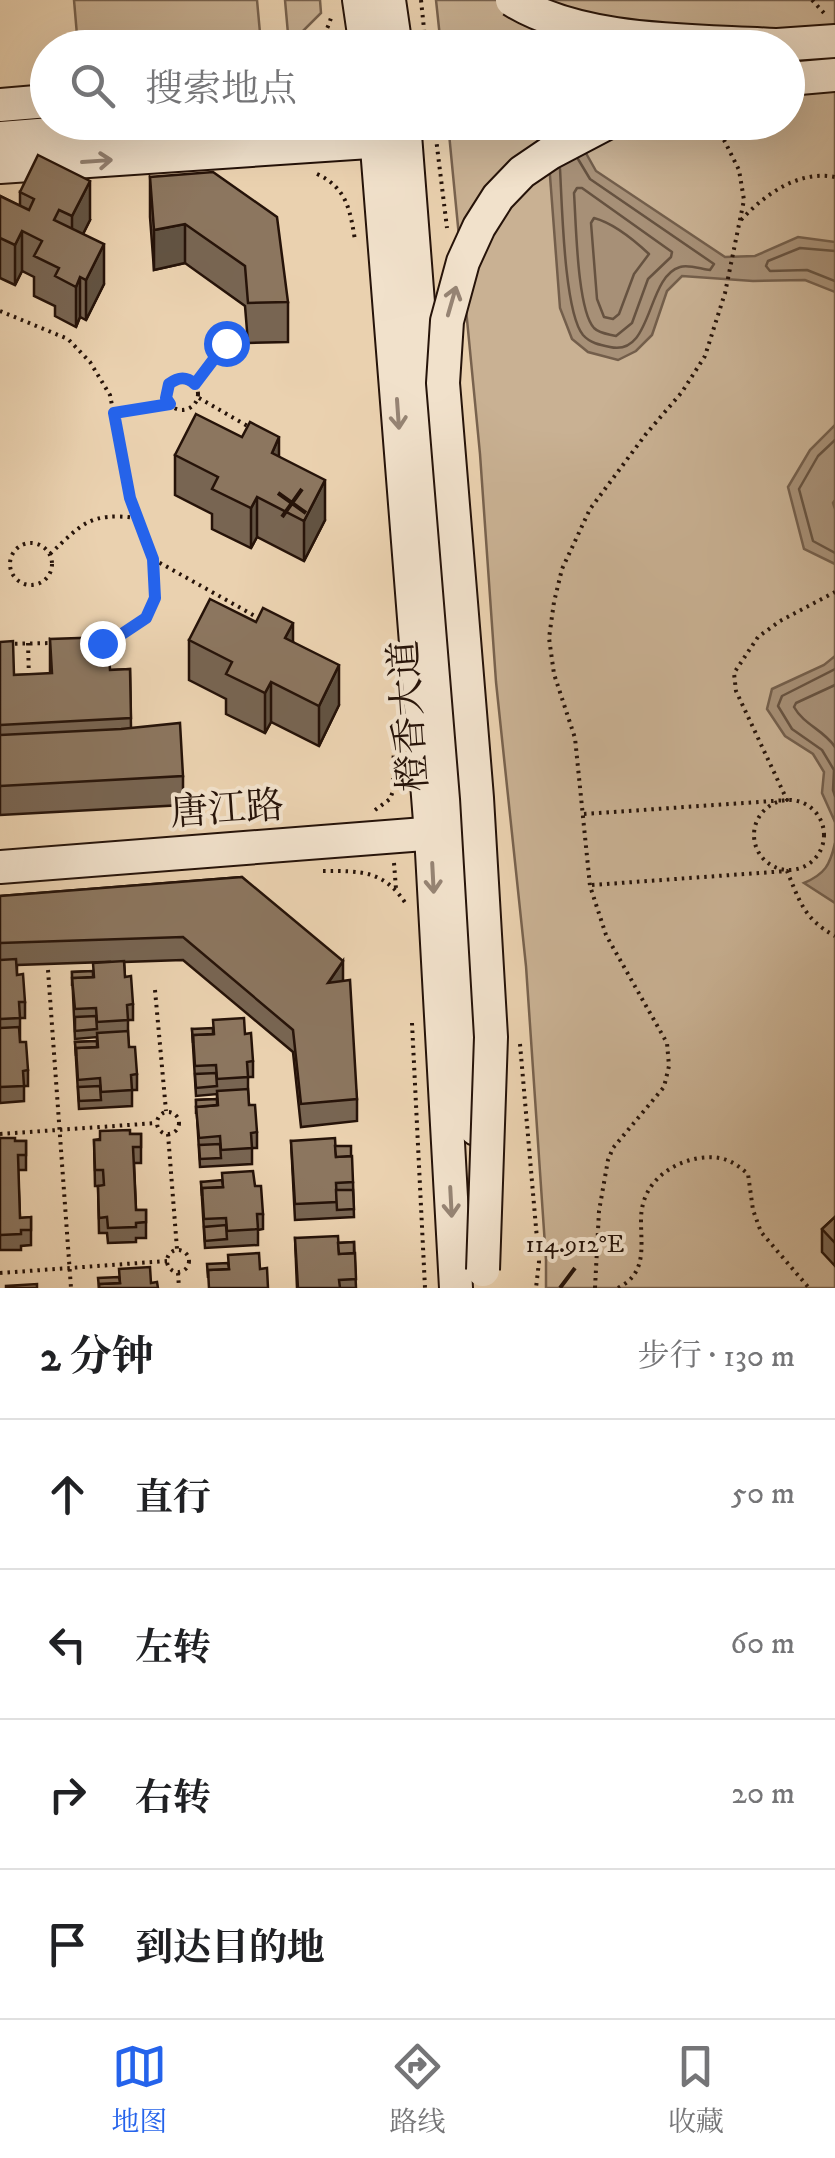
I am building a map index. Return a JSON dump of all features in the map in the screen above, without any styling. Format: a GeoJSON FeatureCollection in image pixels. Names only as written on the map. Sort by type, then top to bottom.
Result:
{"type":"FeatureCollection","features":[{"type":"Feature","properties":{"kind":"main road"},"geometry":{"type":"LineString","coordinates":[[389,0],[393,30]]}},
{"type":"Feature","properties":{"kind":"main road"},"geometry":{"type":"LineString","coordinates":[[512,0],[536,14],[594,30]]}},
{"type":"Feature","properties":{"kind":"main road"},"geometry":{"type":"LineString","coordinates":[[346,4],[358,30]]}},
{"type":"Feature","properties":{"kind":"main road"},"geometry":{"type":"LineString","coordinates":[[805,43],[835,41]]}},
{"type":"Feature","properties":{"kind":"main road"},"geometry":{"type":"LineString","coordinates":[[805,77],[835,75]]}},
{"type":"Feature","properties":{"kind":"main road"},"geometry":{"type":"LineString","coordinates":[[0,87],[30,85]]}},
{"type":"Feature","properties":{"kind":"main road"},"geometry":{"type":"LineString","coordinates":[[0,105],[30,102]]}},
{"type":"Feature","properties":{"kind":"main road"},"geometry":{"type":"LineString","coordinates":[[0,138],[30,136]]}},
{"type":"Feature","properties":{"kind":"main road"},"geometry":{"type":"LineString","coordinates":[[0,168],[303,140]]}},
{"type":"Feature","properties":{"kind":"main road","name":"橙香大道"},"geometry":{"type":"LineString","coordinates":[[391,140],[445,833],[475,1282]]}},
{"type":"Feature","properties":{"kind":"main road"},"geometry":{"type":"LineString","coordinates":[[475,1282],[491,1038],[477,798],[443,383],[446,321],[464,262],[498,197],[522,172],[575,140]]}},
{"type":"Feature","properties":{"kind":"main road","name":"唐江路"},"geometry":{"type":"LineString","coordinates":[[0,867],[445,833]]}},
{"type":"Feature","properties":{"kind":"path"},"geometry":{"type":"LineString","coordinates":[[421,0],[424,30]]}},
{"type":"Feature","properties":{"kind":"path"},"geometry":{"type":"LineString","coordinates":[[328,30],[346,4]]}},
{"type":"Feature","properties":{"kind":"path"},"geometry":{"type":"LineString","coordinates":[[595,1288],[608,1160],[613,1148],[664,1087],[669,1066],[667,1043],[606,936],[590,886],[575,738],[554,674],[549,638],[562,569],[590,509],[682,392],[705,356],[725,293],[744,200],[740,170],[724,140]]}},
{"type":"Feature","properties":{"kind":"path"},"geometry":{"type":"LineString","coordinates":[[311,171],[339,189],[350,210],[356,249]]}},
{"type":"Feature","properties":{"kind":"path"},"geometry":{"type":"LineString","coordinates":[[742,220],[787,184],[822,174],[835,177]]}},
{"type":"Feature","properties":{"kind":"path"},"geometry":{"type":"LineString","coordinates":[[0,311],[68,339],[90,362],[110,395],[130,498],[153,559],[155,598],[146,618],[102,643]]}},
{"type":"Feature","properties":{"kind":"path"},"geometry":{"type":"LineString","coordinates":[[195,384],[226,343]]}},
{"type":"Feature","properties":{"kind":"path"},"geometry":{"type":"LineString","coordinates":[[199,398],[195,405],[182,411],[166,398],[169,384],[189,379],[199,398],[252,428]]}},
{"type":"Feature","properties":{"kind":"path"},"geometry":{"type":"LineString","coordinates":[[114,413],[170,404]]}},
{"type":"Feature","properties":{"kind":"path"},"geometry":{"type":"LineString","coordinates":[[50,554],[92,518],[136,518]]}},
{"type":"Feature","properties":{"kind":"path"},"geometry":{"type":"LineString","coordinates":[[0,559],[9,564],[16,580],[31,586],[39,585],[51,574],[53,566],[50,554],[41,545],[25,544],[17,548],[9,564]]}},
{"type":"Feature","properties":{"kind":"path"},"geometry":{"type":"LineString","coordinates":[[153,559],[266,622]]}},
{"type":"Feature","properties":{"kind":"path"},"geometry":{"type":"LineString","coordinates":[[787,800],[736,691],[734,673],[758,637],[835,592]]}},
{"type":"Feature","properties":{"kind":"path"},"geometry":{"type":"LineString","coordinates":[[0,644],[65,643]]}},
{"type":"Feature","properties":{"kind":"path"},"geometry":{"type":"LineString","coordinates":[[28,644],[29,682]]}},
{"type":"Feature","properties":{"kind":"path"},"geometry":{"type":"LineString","coordinates":[[371,812],[385,804],[393,791],[394,725]]}},
{"type":"Feature","properties":{"kind":"path"},"geometry":{"type":"LineString","coordinates":[[584,814],[787,800],[809,806],[817,814],[824,836],[817,857],[798,870],[590,886]]}},
{"type":"Feature","properties":{"kind":"path"},"geometry":{"type":"LineString","coordinates":[[787,800],[777,802],[760,816],[754,835],[760,855],[767,863],[787,870],[804,914],[835,936]]}},
{"type":"Feature","properties":{"kind":"path"},"geometry":{"type":"LineString","coordinates":[[319,872],[348,871],[383,878],[406,903]]}},
{"type":"Feature","properties":{"kind":"path"},"geometry":{"type":"LineString","coordinates":[[48,970],[70,1288]]}},
{"type":"Feature","properties":{"kind":"path"},"geometry":{"type":"LineString","coordinates":[[155,990],[166,1111]]}},
{"type":"Feature","properties":{"kind":"path"},"geometry":{"type":"LineString","coordinates":[[412,1020],[426,1288]]}},
{"type":"Feature","properties":{"kind":"path"},"geometry":{"type":"LineString","coordinates":[[166,1111],[178,1116],[180,1122],[179,1128],[168,1134],[162,1133],[157,1123],[166,1111]]}},
{"type":"Feature","properties":{"kind":"path"},"geometry":{"type":"LineString","coordinates":[[0,1134],[157,1123]]}},
{"type":"Feature","properties":{"kind":"path"},"geometry":{"type":"LineString","coordinates":[[168,1134],[176,1249]]}},
{"type":"Feature","properties":{"kind":"path"},"geometry":{"type":"LineString","coordinates":[[618,1288],[636,1273],[641,1263],[641,1218],[645,1197],[654,1182],[665,1170],[681,1162],[723,1157],[748,1174],[752,1210],[761,1232],[809,1288]]}},
{"type":"Feature","properties":{"kind":"path"},"geometry":{"type":"LineString","coordinates":[[176,1249],[188,1254],[190,1260],[189,1266],[178,1272],[167,1261],[176,1249]]}},
{"type":"Feature","properties":{"kind":"path"},"geometry":{"type":"LineString","coordinates":[[0,1273],[167,1261]]}},
{"type":"Feature","properties":{"kind":"path"},"geometry":{"type":"LineString","coordinates":[[178,1272],[180,1288]]}},
{"type":"Feature","properties":{"kind":"shaded area"},"geometry":{"type":"Polygon","coordinates":[[[74,0],[257,0],[260,30],[77,30],[74,0]]]}},
{"type":"Feature","properties":{"kind":"shaded area"},"geometry":{"type":"Polygon","coordinates":[[[285,0],[320,0],[321,13],[304,30],[288,30],[285,0]]]}},
{"type":"Feature","properties":{"kind":"shaded area"},"geometry":{"type":"Polygon","coordinates":[[[436,0],[835,0],[835,1288],[546,1288],[526,966],[496,682],[480,454],[450,140],[805,140],[805,30],[439,30],[436,0]]]}},
{"type":"Feature","properties":{"kind":"water"},"geometry":{"type":"Polygon","coordinates":[[[547,140],[579,140],[596,171],[725,257],[755,256],[798,237],[835,242],[835,292],[805,280],[682,276],[667,291],[652,335],[636,351],[618,360],[588,352],[572,339],[560,308],[547,140]]]}},
{"type":"Feature","properties":{"kind":"water"},"geometry":{"type":"Polygon","coordinates":[[[835,425],[835,564],[804,549],[788,487],[810,450],[835,425]]]}},
{"type":"Feature","properties":{"kind":"water"},"geometry":{"type":"Polygon","coordinates":[[[835,656],[835,822],[822,793],[824,772],[813,754],[785,736],[767,709],[772,689],[835,656]]]}},
{"type":"Feature","properties":{"kind":"water"},"geometry":{"type":"Polygon","coordinates":[[[835,843],[835,903],[804,883],[826,868],[835,843]]]}},
{"type":"Feature","properties":{"kind":"building"},"geometry":{"type":"Polygon","coordinates":[[[38,155],[90,181],[72,216],[59,210],[54,220],[104,244],[86,280],[80,277],[76,287],[55,276],[59,268],[34,256],[42,241],[22,231],[15,245],[0,238],[0,196],[29,210],[34,199],[20,192],[38,155]]]}},
{"type":"Feature","properties":{"kind":"building"},"geometry":{"type":"Polygon","coordinates":[[[213,172],[277,217],[288,302],[248,303],[245,266],[185,224],[154,230],[150,177],[213,172]]]}},
{"type":"Feature","properties":{"kind":"building"},"geometry":{"type":"Polygon","coordinates":[[[196,414],[242,437],[250,422],[279,437],[272,453],[325,480],[304,521],[257,497],[251,508],[212,489],[218,477],[175,455],[196,414]]]}},
{"type":"Feature","properties":{"kind":"building"},"geometry":{"type":"Polygon","coordinates":[[[210,599],[256,622],[263,608],[293,623],[285,638],[339,665],[319,706],[271,682],[265,693],[226,674],[232,662],[189,640],[210,599]]]}},
{"type":"Feature","properties":{"kind":"building"},"geometry":{"type":"Polygon","coordinates":[[[108,637],[110,670],[130,669],[131,718],[0,725],[0,642],[13,641],[14,675],[52,673],[50,639],[108,637]]]}},
{"type":"Feature","properties":{"kind":"building"},"geometry":{"type":"Polygon","coordinates":[[[180,723],[183,776],[0,786],[0,735],[180,723]]]}},
{"type":"Feature","properties":{"kind":"building"},"geometry":{"type":"Polygon","coordinates":[[[242,877],[343,961],[328,983],[350,980],[357,1099],[301,1104],[293,1030],[183,937],[0,943],[0,896],[242,877]]]}},
{"type":"Feature","properties":{"kind":"building"},"geometry":{"type":"Polygon","coordinates":[[[16,959],[17,975],[23,974],[25,1002],[19,1002],[20,1018],[0,1019],[0,960],[16,959]]]}},
{"type":"Feature","properties":{"kind":"building"},"geometry":{"type":"Polygon","coordinates":[[[124,961],[125,977],[131,976],[133,1004],[127,1005],[128,1020],[97,1022],[96,1008],[75,1009],[72,978],[94,977],[93,963],[124,961]]]}},
{"type":"Feature","properties":{"kind":"building"},"geometry":{"type":"Polygon","coordinates":[[[93,971],[93,977],[72,978],[72,972],[93,971]]]}},
{"type":"Feature","properties":{"kind":"building"},"geometry":{"type":"Polygon","coordinates":[[[96,1016],[97,1029],[75,1031],[75,1017],[96,1016]]]}},
{"type":"Feature","properties":{"kind":"building"},"geometry":{"type":"Polygon","coordinates":[[[244,1018],[245,1034],[251,1033],[253,1061],[247,1062],[248,1077],[217,1079],[216,1065],[195,1066],[193,1035],[214,1034],[213,1020],[244,1018]]]}},
{"type":"Feature","properties":{"kind":"building"},"geometry":{"type":"Polygon","coordinates":[[[19,1027],[20,1042],[26,1042],[28,1070],[23,1071],[24,1086],[0,1087],[0,1028],[19,1027]]]}},
{"type":"Feature","properties":{"kind":"building"},"geometry":{"type":"Polygon","coordinates":[[[213,1028],[213,1034],[193,1035],[193,1043],[192,1029],[213,1028]]]}},
{"type":"Feature","properties":{"kind":"building"},"geometry":{"type":"Polygon","coordinates":[[[128,1031],[129,1047],[135,1047],[137,1074],[131,1075],[132,1090],[101,1092],[100,1078],[78,1080],[76,1048],[98,1047],[97,1033],[128,1031]]]}},
{"type":"Feature","properties":{"kind":"building"},"geometry":{"type":"Polygon","coordinates":[[[97,1041],[97,1047],[76,1048],[76,1056],[75,1042],[97,1041]]]}},
{"type":"Feature","properties":{"kind":"building"},"geometry":{"type":"Polygon","coordinates":[[[216,1073],[217,1086],[196,1088],[195,1074],[216,1073]]]}},
{"type":"Feature","properties":{"kind":"building"},"geometry":{"type":"Polygon","coordinates":[[[100,1086],[101,1100],[79,1101],[78,1087],[100,1086]]]}},
{"type":"Feature","properties":{"kind":"building"},"geometry":{"type":"Polygon","coordinates":[[[248,1089],[249,1105],[255,1105],[257,1132],[251,1133],[252,1148],[221,1150],[220,1136],[199,1138],[196,1107],[218,1105],[217,1091],[248,1089]]]}},
{"type":"Feature","properties":{"kind":"building"},"geometry":{"type":"Polygon","coordinates":[[[217,1099],[217,1105],[196,1107],[196,1100],[217,1099]]]}},
{"type":"Feature","properties":{"kind":"building"},"geometry":{"type":"Polygon","coordinates":[[[130,1130],[130,1134],[141,1134],[141,1147],[133,1147],[136,1210],[146,1210],[146,1222],[136,1223],[136,1227],[108,1228],[107,1217],[99,1218],[98,1186],[104,1185],[103,1170],[95,1170],[94,1140],[100,1140],[100,1131],[130,1130]]]}},
{"type":"Feature","properties":{"kind":"building"},"geometry":{"type":"Polygon","coordinates":[[[0,1138],[26,1141],[26,1155],[18,1155],[20,1218],[31,1217],[31,1230],[21,1230],[21,1234],[0,1235],[0,1138]]]}},
{"type":"Feature","properties":{"kind":"building"},"geometry":{"type":"Polygon","coordinates":[[[335,1138],[336,1157],[352,1156],[353,1182],[336,1183],[337,1202],[295,1204],[291,1141],[335,1138]]]}},
{"type":"Feature","properties":{"kind":"building"},"geometry":{"type":"Polygon","coordinates":[[[220,1144],[221,1158],[200,1159],[199,1145],[220,1144]]]}},
{"type":"Feature","properties":{"kind":"building"},"geometry":{"type":"Polygon","coordinates":[[[335,1146],[351,1146],[351,1156],[336,1157],[335,1146]]]}},
{"type":"Feature","properties":{"kind":"building"},"geometry":{"type":"Polygon","coordinates":[[[253,1171],[255,1186],[261,1186],[263,1214],[257,1214],[258,1229],[227,1231],[226,1218],[204,1219],[202,1188],[223,1187],[222,1173],[253,1171]]]}},
{"type":"Feature","properties":{"kind":"building"},"geometry":{"type":"Polygon","coordinates":[[[222,1180],[223,1187],[202,1188],[202,1196],[201,1182],[222,1180]]]}},
{"type":"Feature","properties":{"kind":"building"},"geometry":{"type":"Polygon","coordinates":[[[336,1190],[353,1190],[354,1209],[337,1210],[336,1190]]]}},
{"type":"Feature","properties":{"kind":"building"},"geometry":{"type":"Polygon","coordinates":[[[835,1217],[835,1243],[822,1229],[835,1217]]]}},
{"type":"Feature","properties":{"kind":"building"},"geometry":{"type":"Polygon","coordinates":[[[226,1225],[227,1239],[205,1241],[204,1227],[226,1225]]]}},
{"type":"Feature","properties":{"kind":"building"},"geometry":{"type":"Polygon","coordinates":[[[338,1236],[339,1254],[355,1253],[356,1279],[339,1280],[340,1288],[298,1288],[295,1238],[338,1236]]]}},
{"type":"Feature","properties":{"kind":"building"},"geometry":{"type":"Polygon","coordinates":[[[354,1242],[354,1253],[339,1254],[338,1243],[354,1242]]]}},
{"type":"Feature","properties":{"kind":"building"},"geometry":{"type":"Polygon","coordinates":[[[259,1253],[260,1269],[267,1268],[268,1288],[209,1288],[208,1270],[229,1269],[228,1255],[259,1253]]]}},
{"type":"Feature","properties":{"kind":"building"},"geometry":{"type":"Polygon","coordinates":[[[228,1263],[229,1269],[208,1270],[208,1278],[207,1264],[228,1263]]]}},
{"type":"Feature","properties":{"kind":"building"},"geometry":{"type":"Polygon","coordinates":[[[150,1267],[151,1283],[157,1282],[158,1288],[99,1288],[99,1284],[120,1283],[119,1269],[150,1267]]]}},
{"type":"Feature","properties":{"kind":"building"},"geometry":{"type":"Polygon","coordinates":[[[119,1277],[120,1283],[99,1284],[99,1288],[98,1278],[119,1277]]]}},
{"type":"Feature","properties":{"kind":"building"},"geometry":{"type":"Polygon","coordinates":[[[37,1284],[37,1288],[6,1288],[6,1286],[37,1284]]]}},
{"type":"Feature","properties":{"kind":"route"},"geometry":{"type":"LineString","coordinates":[[102,643],[146,618],[155,598],[153,559],[130,498],[114,413],[170,404],[166,398],[169,384],[182,378],[195,384],[226,343]]}}]}
